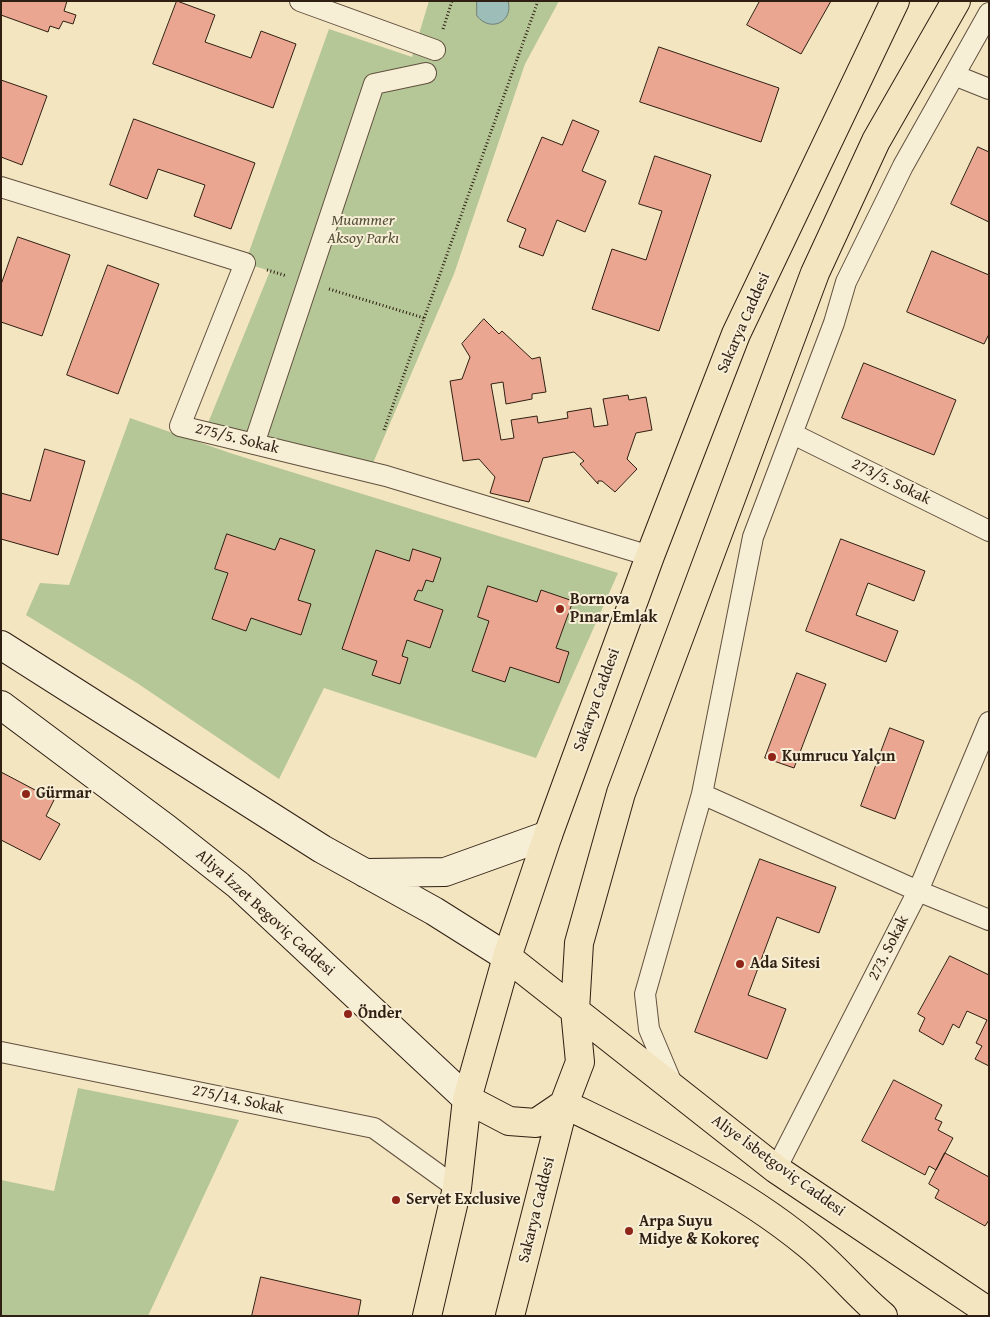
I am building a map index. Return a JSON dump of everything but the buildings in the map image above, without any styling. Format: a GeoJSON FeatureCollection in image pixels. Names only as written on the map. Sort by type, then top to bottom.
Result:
{"type":"FeatureCollection","features":[{"type":"Feature","properties":{"kind":"main road","name":"Sakarya Caddesi"},"geometry":{"type":"LineString","coordinates":[[428,1316],[457,1188],[467,1099],[507,957],[548,835],[650,556],[736,334],[895,1]]}},
{"type":"Feature","properties":{"kind":"main road"},"geometry":{"type":"LineString","coordinates":[[575,1010],[580,943],[621,793],[815,273],[876,142],[956,1]]}},
{"type":"Feature","properties":{"kind":"main road"},"geometry":{"type":"LineString","coordinates":[[1,645],[322,850],[434,911],[507,957]]}},
{"type":"Feature","properties":{"kind":"main road","name":"Aliya İzzet Begoviç Caddesi"},"geometry":{"type":"LineString","coordinates":[[1,705],[238,884],[467,1099]]}},
{"type":"Feature","properties":{"kind":"main road"},"geometry":{"type":"LineString","coordinates":[[365,873],[444,872],[548,835]]}},
{"type":"Feature","properties":{"kind":"main road","name":"Aliye İsbetgoviç Caddesi"},"geometry":{"type":"LineString","coordinates":[[507,957],[776,1169],[989,1312]]}},
{"type":"Feature","properties":{"kind":"main road","name":"Sakarya Caddesi"},"geometry":{"type":"LineString","coordinates":[[510,1316],[564,1104],[580,1062],[575,1010]]}},
{"type":"Feature","properties":{"kind":"main road"},"geometry":{"type":"LineString","coordinates":[[467,1099],[509,1121],[536,1123],[564,1104],[658,1149],[747,1201],[806,1242],[883,1316]]}},
{"type":"Feature","properties":{"kind":"street"},"geometry":{"type":"LineString","coordinates":[[300,1],[435,50]]}},
{"type":"Feature","properties":{"kind":"street"},"geometry":{"type":"LineString","coordinates":[[674,1088],[649,1030],[645,994],[702,794],[753,537],[834,323],[846,282],[902,166],[989,12]]}},
{"type":"Feature","properties":{"kind":"street"},"geometry":{"type":"LineString","coordinates":[[254,444],[306,282],[374,84],[426,73]]}},
{"type":"Feature","properties":{"kind":"street"},"geometry":{"type":"LineString","coordinates":[[954,75],[989,89]]}},
{"type":"Feature","properties":{"kind":"street"},"geometry":{"type":"LineString","coordinates":[[1,187],[245,263]]}},
{"type":"Feature","properties":{"kind":"street","name":"275/5. Sokak"},"geometry":{"type":"LineString","coordinates":[[245,263],[180,426],[386,476],[650,556]]}},
{"type":"Feature","properties":{"kind":"street"},"geometry":{"type":"LineString","coordinates":[[815,273],[846,282]]}},
{"type":"Feature","properties":{"kind":"street","name":"273/5. Sokak"},"geometry":{"type":"LineString","coordinates":[[793,434],[989,531]]}},
{"type":"Feature","properties":{"kind":"street","name":"273. Sokak"},"geometry":{"type":"LineString","coordinates":[[776,1169],[918,891],[989,722]]}},
{"type":"Feature","properties":{"kind":"street"},"geometry":{"type":"LineString","coordinates":[[702,794],[918,891],[989,920]]}},
{"type":"Feature","properties":{"kind":"street","name":"275/14. Sokak"},"geometry":{"type":"LineString","coordinates":[[1,1052],[374,1128],[457,1188]]}},
{"type":"Feature","properties":{"kind":"path"},"geometry":{"type":"LineString","coordinates":[[384,430],[538,1]]}},
{"type":"Feature","properties":{"kind":"path"},"geometry":{"type":"LineString","coordinates":[[245,263],[424,318]]}},
{"type":"Feature","properties":{"kind":"green space","name":"Muammer Aksoy Parkı"},"geometry":{"type":"Polygon","coordinates":[[[429,1],[559,1],[525,64],[454,274],[373,463],[206,428],[270,271],[245,263],[329,29],[412,57],[429,1]]]}},
{"type":"Feature","properties":{"kind":"green space"},"geometry":{"type":"Polygon","coordinates":[[[130,418],[230,453],[618,573],[536,758],[324,688],[279,779],[137,683],[26,615],[40,583],[69,585],[130,418]]]}},
{"type":"Feature","properties":{"kind":"green space"},"geometry":{"type":"Polygon","coordinates":[[[78,1088],[239,1120],[148,1316],[1,1316],[1,1180],[54,1191],[78,1088]]]}},
{"type":"Feature","properties":{"kind":"water"},"geometry":{"type":"Polygon","coordinates":[[[477,1],[508,1],[508,15],[500,23],[488,24],[477,16],[477,1]]]}},
{"type":"Feature","properties":{"kind":"place","name":"Bornova Pınar Emlak"},"geometry":{"type":"Point","coordinates":[560,609]}},
{"type":"Feature","properties":{"kind":"place","name":"Kumrucu Yalçın"},"geometry":{"type":"Point","coordinates":[772,757]}},
{"type":"Feature","properties":{"kind":"place","name":"Gürmar"},"geometry":{"type":"Point","coordinates":[26,794]}},
{"type":"Feature","properties":{"kind":"place","name":"Ada Sitesi"},"geometry":{"type":"Point","coordinates":[740,964]}},
{"type":"Feature","properties":{"kind":"place","name":"Önder"},"geometry":{"type":"Point","coordinates":[348,1014]}},
{"type":"Feature","properties":{"kind":"place","name":"Servet Exclusive"},"geometry":{"type":"Point","coordinates":[396,1200]}},
{"type":"Feature","properties":{"kind":"place","name":"Arpa Suyu Midye & Kokoreç"},"geometry":{"type":"Point","coordinates":[629,1231]}}]}
